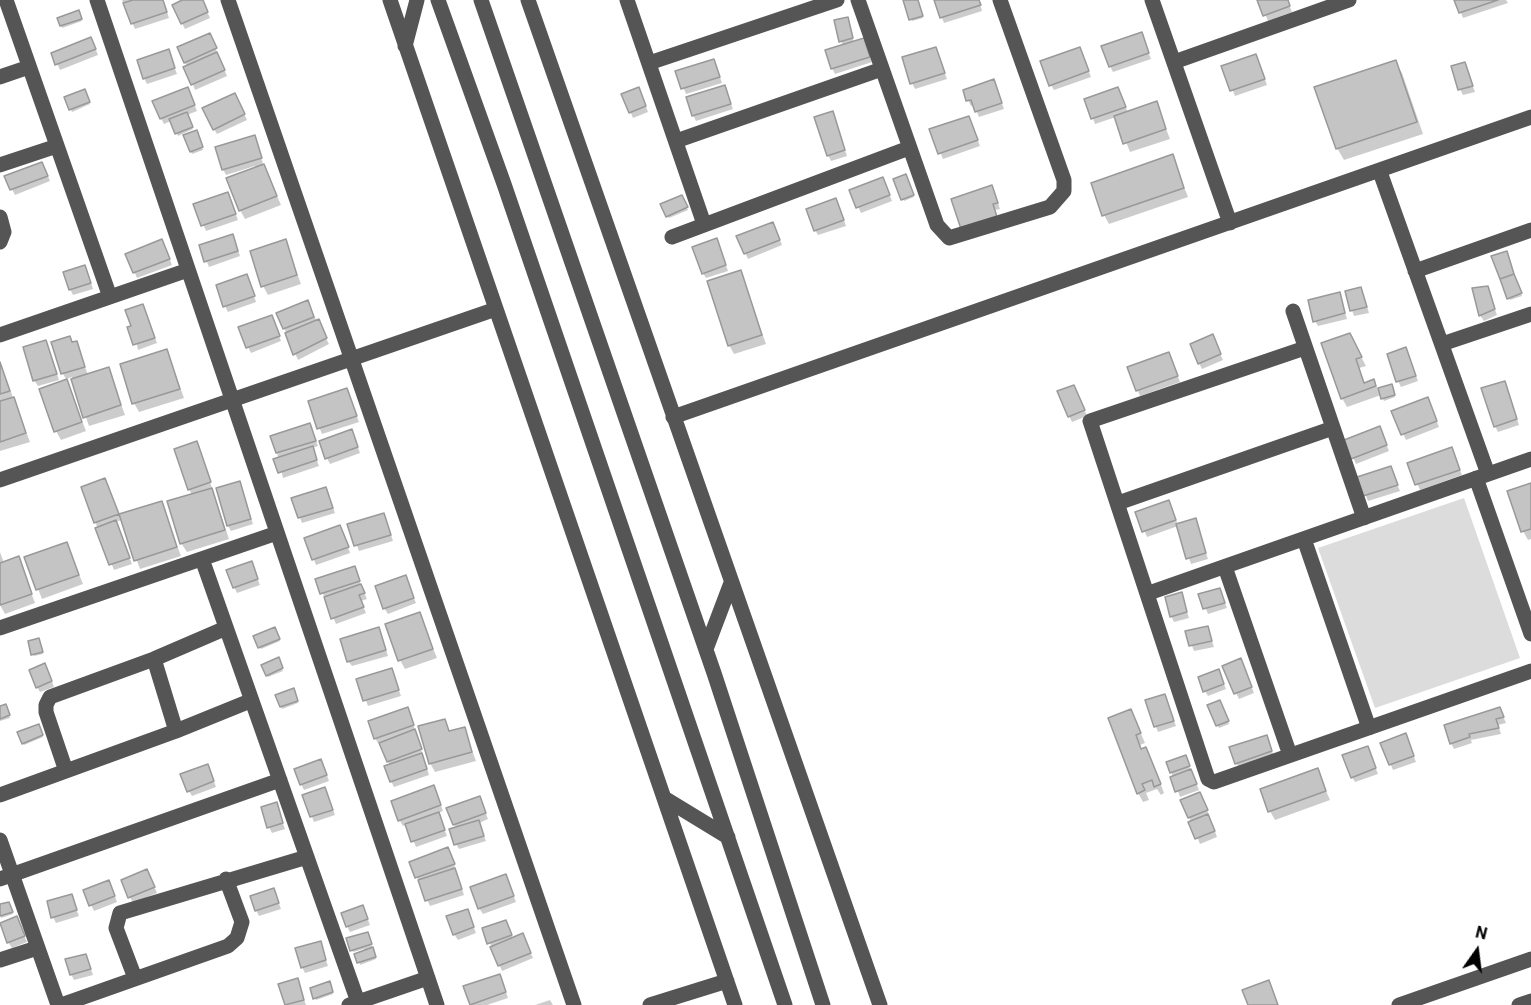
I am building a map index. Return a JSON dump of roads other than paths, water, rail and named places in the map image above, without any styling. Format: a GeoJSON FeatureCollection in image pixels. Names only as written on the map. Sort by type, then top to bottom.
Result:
{"type":"FeatureCollection","features":[{"type":"Feature","properties":{"kind":"street"},"geometry":{"type":"LineString","coordinates":[[6,0],[110,297]]}},
{"type":"Feature","properties":{"kind":"street"},"geometry":{"type":"LineString","coordinates":[[97,0],[436,1005]]}},
{"type":"Feature","properties":{"kind":"street"},"geometry":{"type":"LineString","coordinates":[[228,0],[574,1005]]}},
{"type":"Feature","properties":{"kind":"street"},"geometry":{"type":"LineString","coordinates":[[390,0],[735,1005]]}},
{"type":"Feature","properties":{"kind":"street"},"geometry":{"type":"LineString","coordinates":[[405,46],[417,0]]}},
{"type":"Feature","properties":{"kind":"street"},"geometry":{"type":"LineString","coordinates":[[438,0],[504,184],[785,1005]]}},
{"type":"Feature","properties":{"kind":"street"},"geometry":{"type":"LineString","coordinates":[[481,0],[705,649],[823,1005]]}},
{"type":"Feature","properties":{"kind":"street"},"geometry":{"type":"LineString","coordinates":[[528,0],[880,1005]]}},
{"type":"Feature","properties":{"kind":"street"},"geometry":{"type":"LineString","coordinates":[[627,0],[704,225]]}},
{"type":"Feature","properties":{"kind":"street"},"geometry":{"type":"LineString","coordinates":[[649,63],[837,0]]}},
{"type":"Feature","properties":{"kind":"street"},"geometry":{"type":"LineString","coordinates":[[858,0],[937,225],[949,238],[1050,207],[1064,191],[1064,180],[1000,0]]}},
{"type":"Feature","properties":{"kind":"street"},"geometry":{"type":"LineString","coordinates":[[1152,0],[1230,224]]}},
{"type":"Feature","properties":{"kind":"street"},"geometry":{"type":"LineString","coordinates":[[1174,62],[1349,0]]}},
{"type":"Feature","properties":{"kind":"street"},"geometry":{"type":"LineString","coordinates":[[0,77],[29,67]]}},
{"type":"Feature","properties":{"kind":"street"},"geometry":{"type":"LineString","coordinates":[[676,141],[882,69]]}},
{"type":"Feature","properties":{"kind":"street"},"geometry":{"type":"LineString","coordinates":[[673,417],[1380,172],[1531,117]]}},
{"type":"Feature","properties":{"kind":"street"},"geometry":{"type":"LineString","coordinates":[[0,165],[57,146]]}},
{"type":"Feature","properties":{"kind":"street"},"geometry":{"type":"LineString","coordinates":[[672,237],[909,148]]}},
{"type":"Feature","properties":{"kind":"street"},"geometry":{"type":"LineString","coordinates":[[1380,172],[1442,344],[1531,634]]}},
{"type":"Feature","properties":{"kind":"street"},"geometry":{"type":"LineString","coordinates":[[0,217],[4,232],[0,242]]}},
{"type":"Feature","properties":{"kind":"street"},"geometry":{"type":"LineString","coordinates":[[1415,271],[1531,230]]}},
{"type":"Feature","properties":{"kind":"street"},"geometry":{"type":"LineString","coordinates":[[0,335],[188,270]]}},
{"type":"Feature","properties":{"kind":"street"},"geometry":{"type":"LineString","coordinates":[[0,480],[496,309]]}},
{"type":"Feature","properties":{"kind":"street"},"geometry":{"type":"LineString","coordinates":[[1293,311],[1364,518]]}},
{"type":"Feature","properties":{"kind":"street"},"geometry":{"type":"LineString","coordinates":[[1442,344],[1531,314]]}},
{"type":"Feature","properties":{"kind":"street"},"geometry":{"type":"LineString","coordinates":[[1305,348],[1092,419],[1090,426],[1149,594],[1208,779],[1214,782],[1531,671]]}},
{"type":"Feature","properties":{"kind":"street"},"geometry":{"type":"LineString","coordinates":[[1118,503],[1333,428]]}},
{"type":"Feature","properties":{"kind":"street"},"geometry":{"type":"LineString","coordinates":[[1149,594],[1531,459]]}},
{"type":"Feature","properties":{"kind":"street"},"geometry":{"type":"LineString","coordinates":[[0,628],[277,533]]}},
{"type":"Feature","properties":{"kind":"street"},"geometry":{"type":"LineString","coordinates":[[1304,539],[1369,728]]}},
{"type":"Feature","properties":{"kind":"street"},"geometry":{"type":"LineString","coordinates":[[202,559],[250,701],[307,857],[354,1004],[428,978]]}},
{"type":"Feature","properties":{"kind":"street"},"geometry":{"type":"LineString","coordinates":[[1225,567],[1290,755]]}},
{"type":"Feature","properties":{"kind":"street"},"geometry":{"type":"LineString","coordinates":[[705,649],[731,583]]}},
{"type":"Feature","properties":{"kind":"street"},"geometry":{"type":"LineString","coordinates":[[1516,590],[1531,585]]}},
{"type":"Feature","properties":{"kind":"street"},"geometry":{"type":"LineString","coordinates":[[66,771],[46,712],[46,705],[50,698],[154,659],[226,628]]}},
{"type":"Feature","properties":{"kind":"street"},"geometry":{"type":"LineString","coordinates":[[154,659],[176,731]]}},
{"type":"Feature","properties":{"kind":"street"},"geometry":{"type":"LineString","coordinates":[[0,795],[176,731],[250,701]]}},
{"type":"Feature","properties":{"kind":"street"},"geometry":{"type":"LineString","coordinates":[[6,877],[280,780]]}},
{"type":"Feature","properties":{"kind":"street"},"geometry":{"type":"LineString","coordinates":[[664,798],[728,837]]}},
{"type":"Feature","properties":{"kind":"street"},"geometry":{"type":"LineString","coordinates":[[0,840],[6,877],[59,1005],[228,946],[237,938],[242,922],[226,879]]}},
{"type":"Feature","properties":{"kind":"street"},"geometry":{"type":"LineString","coordinates":[[135,978],[116,928],[120,913],[226,879],[307,857]]}},
{"type":"Feature","properties":{"kind":"street"},"geometry":{"type":"LineString","coordinates":[[0,960],[37,948]]}},
{"type":"Feature","properties":{"kind":"street"},"geometry":{"type":"LineString","coordinates":[[1399,1005],[1531,959]]}},
{"type":"Feature","properties":{"kind":"street"},"geometry":{"type":"LineString","coordinates":[[650,1005],[727,981]]}},
{"type":"Feature","properties":{"kind":"street"},"geometry":{"type":"LineString","coordinates":[[1519,1005],[1531,1001]]}}]}
